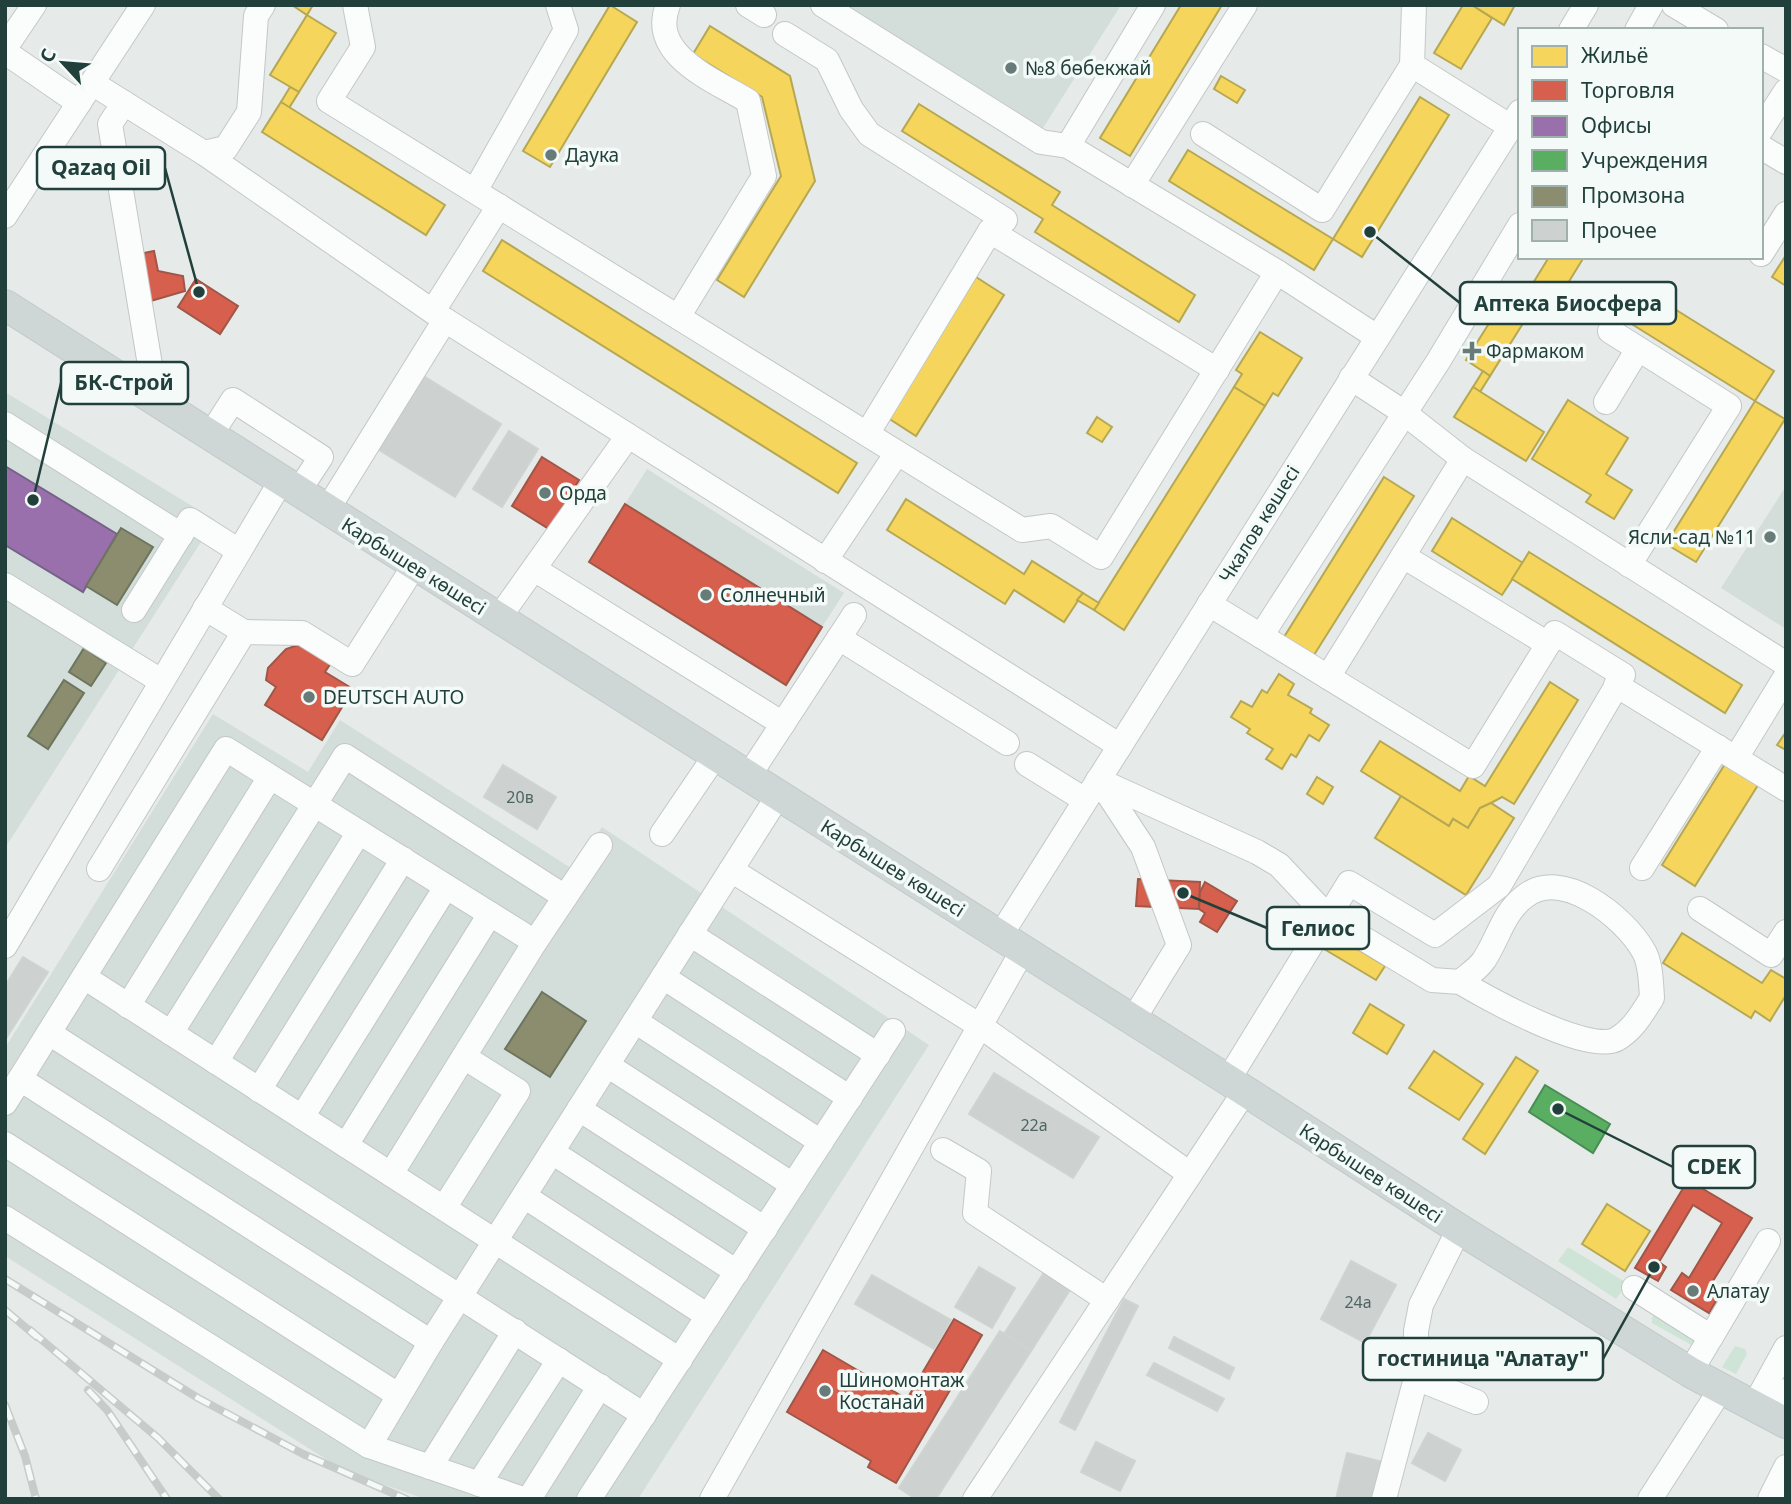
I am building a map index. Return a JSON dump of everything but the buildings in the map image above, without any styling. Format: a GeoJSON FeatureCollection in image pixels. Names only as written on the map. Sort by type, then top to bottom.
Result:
{"type":"FeatureCollection","features":[{"type":"Feature","properties":{"kind":"main road","name":"Карбышев көшесі"},"geometry":{"type":"LineString","coordinates":[[5,305],[498,620],[1237,1085],[1459,1229],[1690,1372],[1721,1389],[1774,1409]]}},
{"type":"Feature","properties":{"kind":"street"},"geometry":{"type":"LineString","coordinates":[[34,5],[5,50],[79,103]]}},
{"type":"Feature","properties":{"kind":"street"},"geometry":{"type":"LineString","coordinates":[[5,216],[143,5]]}},
{"type":"Feature","properties":{"kind":"street"},"geometry":{"type":"LineString","coordinates":[[204,153],[226,148],[249,112],[256,16],[262,5]]}},
{"type":"Feature","properties":{"kind":"street"},"geometry":{"type":"LineString","coordinates":[[355,5],[363,47],[329,101],[1022,530],[1051,526],[1101,557],[1278,272]]}},
{"type":"Feature","properties":{"kind":"street"},"geometry":{"type":"LineString","coordinates":[[475,191],[566,30],[558,5]]}},
{"type":"Feature","properties":{"kind":"street"},"geometry":{"type":"LineString","coordinates":[[668,5],[663,17],[664,33],[671,49],[681,59],[748,101],[764,176],[678,317]]}},
{"type":"Feature","properties":{"kind":"street"},"geometry":{"type":"LineString","coordinates":[[823,5],[1041,142],[1068,146],[1278,272],[1377,337]]}},
{"type":"Feature","properties":{"kind":"street"},"geometry":{"type":"LineString","coordinates":[[1068,146],[1153,5]]}},
{"type":"Feature","properties":{"kind":"street"},"geometry":{"type":"LineString","coordinates":[[1132,185],[1245,5]]}},
{"type":"Feature","properties":{"kind":"street"},"geometry":{"type":"LineString","coordinates":[[1203,134],[1322,210],[1412,65],[1414,5]]}},
{"type":"Feature","properties":{"kind":"street"},"geometry":{"type":"LineString","coordinates":[[1572,28],[1586,5]]}},
{"type":"Feature","properties":{"kind":"street"},"geometry":{"type":"LineString","coordinates":[[1638,28],[1651,5]]}},
{"type":"Feature","properties":{"kind":"street"},"geometry":{"type":"LineString","coordinates":[[1674,5],[1713,28]]}},
{"type":"Feature","properties":{"kind":"street"},"geometry":{"type":"LineString","coordinates":[[785,34],[827,60],[850,109],[869,134],[1006,220],[990,231],[867,434]]}},
{"type":"Feature","properties":{"kind":"street"},"geometry":{"type":"LineString","coordinates":[[1763,57],[1786,70]]}},
{"type":"Feature","properties":{"kind":"street"},"geometry":{"type":"LineString","coordinates":[[1412,65],[1515,120]]}},
{"type":"Feature","properties":{"kind":"street"},"geometry":{"type":"LineString","coordinates":[[92,83],[204,153],[439,315],[1120,746]]}},
{"type":"Feature","properties":{"kind":"street"},"geometry":{"type":"LineString","coordinates":[[1763,127],[1786,90]]}},
{"type":"Feature","properties":{"kind":"street"},"geometry":{"type":"LineString","coordinates":[[124,103],[110,124],[156,401]]}},
{"type":"Feature","properties":{"kind":"street","name":"Чкалов көшесі"},"geometry":{"type":"LineString","coordinates":[[712,1499],[980,1026],[1011,943],[1092,790],[1515,120]]}},
{"type":"Feature","properties":{"kind":"street"},"geometry":{"type":"LineString","coordinates":[[1763,148],[1786,162]]}},
{"type":"Feature","properties":{"kind":"street"},"geometry":{"type":"LineString","coordinates":[[327,510],[499,206]]}},
{"type":"Feature","properties":{"kind":"street"},"geometry":{"type":"LineString","coordinates":[[1763,251],[1786,214]]}},
{"type":"Feature","properties":{"kind":"street"},"geometry":{"type":"LineString","coordinates":[[1261,636],[1439,360],[1518,228]]}},
{"type":"Feature","properties":{"kind":"street"},"geometry":{"type":"LineString","coordinates":[[990,231],[1217,370]]}},
{"type":"Feature","properties":{"kind":"street"},"geometry":{"type":"LineString","coordinates":[[1610,331],[1729,406],[1629,565]]}},
{"type":"Feature","properties":{"kind":"street"},"geometry":{"type":"LineString","coordinates":[[1606,402],[1639,349]]}},
{"type":"Feature","properties":{"kind":"street"},"geometry":{"type":"LineString","coordinates":[[1351,378],[1404,412],[1464,459],[1786,664]]}},
{"type":"Feature","properties":{"kind":"street"},"geometry":{"type":"LineString","coordinates":[[5,946],[239,551],[290,487],[321,457],[233,400],[210,436]]}},
{"type":"Feature","properties":{"kind":"street"},"geometry":{"type":"LineString","coordinates":[[5,424],[181,535]]}},
{"type":"Feature","properties":{"kind":"street"},"geometry":{"type":"LineString","coordinates":[[498,620],[628,436]]}},
{"type":"Feature","properties":{"kind":"street"},"geometry":{"type":"LineString","coordinates":[[825,561],[897,453]]}},
{"type":"Feature","properties":{"kind":"street"},"geometry":{"type":"LineString","coordinates":[[1328,677],[1464,459]]}},
{"type":"Feature","properties":{"kind":"street"},"geometry":{"type":"LineString","coordinates":[[134,610],[190,520],[239,551]]}},
{"type":"Feature","properties":{"kind":"street"},"geometry":{"type":"LineString","coordinates":[[1403,556],[1548,644]]}},
{"type":"Feature","properties":{"kind":"street"},"geometry":{"type":"LineString","coordinates":[[205,608],[244,632],[302,633],[352,664],[414,566]]}},
{"type":"Feature","properties":{"kind":"street"},"geometry":{"type":"LineString","coordinates":[[534,569],[783,724]]}},
{"type":"Feature","properties":{"kind":"street"},"geometry":{"type":"LineString","coordinates":[[5,585],[161,681]]}},
{"type":"Feature","properties":{"kind":"street"},"geometry":{"type":"LineString","coordinates":[[975,1499],[1191,1174],[1328,917],[1349,883],[1435,935],[1499,886],[1623,675],[1555,633],[1473,766],[1209,604]]}},
{"type":"Feature","properties":{"kind":"street"},"geometry":{"type":"LineString","coordinates":[[748,777],[854,615]]}},
{"type":"Feature","properties":{"kind":"street"},"geometry":{"type":"LineString","coordinates":[[99,869],[244,632]]}},
{"type":"Feature","properties":{"kind":"street"},"geometry":{"type":"LineString","coordinates":[[839,638],[1007,743]]}},
{"type":"Feature","properties":{"kind":"street"},"geometry":{"type":"LineString","coordinates":[[1643,868],[1786,676]]}},
{"type":"Feature","properties":{"kind":"street"},"geometry":{"type":"LineString","coordinates":[[1616,685],[1786,789]]}},
{"type":"Feature","properties":{"kind":"street"},"geometry":{"type":"LineString","coordinates":[[5,1103],[226,749],[535,942]]}},
{"type":"Feature","properties":{"kind":"street"},"geometry":{"type":"LineString","coordinates":[[171,1033],[345,756],[565,897]]}},
{"type":"Feature","properties":{"kind":"street"},"geometry":{"type":"LineString","coordinates":[[662,834],[715,756]]}},
{"type":"Feature","properties":{"kind":"street"},"geometry":{"type":"LineString","coordinates":[[1027,764],[1257,852],[1279,865],[1328,917],[1432,980],[1460,982],[1505,1008],[1595,1041],[1615,1041],[1634,1026],[1653,998],[1645,952],[1623,925],[1597,904],[1567,889],[1542,886],[1526,894],[1512,907],[1483,962],[1460,982]]}},
{"type":"Feature","properties":{"kind":"street"},"geometry":{"type":"LineString","coordinates":[[128,1006],[270,777]]}},
{"type":"Feature","properties":{"kind":"street"},"geometry":{"type":"LineString","coordinates":[[1092,790],[1143,847],[1179,946],[1133,1020]]}},
{"type":"Feature","properties":{"kind":"street"},"geometry":{"type":"LineString","coordinates":[[369,1446],[431,1342],[778,796]]}},
{"type":"Feature","properties":{"kind":"street"},"geometry":{"type":"LineString","coordinates":[[216,1062],[359,832]]}},
{"type":"Feature","properties":{"kind":"street"},"geometry":{"type":"LineString","coordinates":[[391,1174],[535,942],[600,845]]}},
{"type":"Feature","properties":{"kind":"street"},"geometry":{"type":"LineString","coordinates":[[259,1090],[402,859]]}},
{"type":"Feature","properties":{"kind":"street"},"geometry":{"type":"LineString","coordinates":[[731,870],[980,1026],[1191,1174]]}},
{"type":"Feature","properties":{"kind":"street"},"geometry":{"type":"LineString","coordinates":[[302,1117],[446,887]]}},
{"type":"Feature","properties":{"kind":"street"},"geometry":{"type":"LineString","coordinates":[[1700,909],[1771,955],[1786,932]]}},
{"type":"Feature","properties":{"kind":"street"},"geometry":{"type":"LineString","coordinates":[[346,1145],[490,914]]}},
{"type":"Feature","properties":{"kind":"street"},"geometry":{"type":"LineString","coordinates":[[690,934],[878,1055]]}},
{"type":"Feature","properties":{"kind":"street"},"geometry":{"type":"LineString","coordinates":[[83,977],[680,1360]]}},
{"type":"Feature","properties":{"kind":"street"},"geometry":{"type":"LineString","coordinates":[[663,977],[850,1098]]}},
{"type":"Feature","properties":{"kind":"street"},"geometry":{"type":"LineString","coordinates":[[635,1021],[821,1142]]}},
{"type":"Feature","properties":{"kind":"street"},"geometry":{"type":"LineString","coordinates":[[589,1499],[893,1031]]}},
{"type":"Feature","properties":{"kind":"street"},"geometry":{"type":"LineString","coordinates":[[49,1033],[644,1415]]}},
{"type":"Feature","properties":{"kind":"street"},"geometry":{"type":"LineString","coordinates":[[444,1209],[518,1091],[464,1057]]}},
{"type":"Feature","properties":{"kind":"street"},"geometry":{"type":"LineString","coordinates":[[607,1065],[793,1185]]}},
{"type":"Feature","properties":{"kind":"street"},"geometry":{"type":"LineString","coordinates":[[20,1079],[431,1342]]}},
{"type":"Feature","properties":{"kind":"street"},"geometry":{"type":"LineString","coordinates":[[579,1109],[765,1229]]}},
{"type":"Feature","properties":{"kind":"street"},"geometry":{"type":"LineString","coordinates":[[5,1143],[398,1395]]}},
{"type":"Feature","properties":{"kind":"street"},"geometry":{"type":"LineString","coordinates":[[943,1150],[979,1171],[975,1213],[1107,1300]]}},
{"type":"Feature","properties":{"kind":"street"},"geometry":{"type":"LineString","coordinates":[[552,1152],[737,1272]]}},
{"type":"Feature","properties":{"kind":"street"},"geometry":{"type":"LineString","coordinates":[[524,1196],[708,1316]]}},
{"type":"Feature","properties":{"kind":"street"},"geometry":{"type":"LineString","coordinates":[[5,1218],[369,1446],[523,1499]]}},
{"type":"Feature","properties":{"kind":"street"},"geometry":{"type":"LineString","coordinates":[[1384,1499],[1416,1378],[1416,1331],[1420,1305],[1459,1229]]}},
{"type":"Feature","properties":{"kind":"street"},"geometry":{"type":"LineString","coordinates":[[1690,1372],[1768,1241]]}},
{"type":"Feature","properties":{"kind":"street"},"geometry":{"type":"LineString","coordinates":[[1634,1288],[1711,1337]]}},
{"type":"Feature","properties":{"kind":"street"},"geometry":{"type":"LineString","coordinates":[[430,1467],[514,1331]]}},
{"type":"Feature","properties":{"kind":"street"},"geometry":{"type":"LineString","coordinates":[[1774,1409],[1786,1348]]}},
{"type":"Feature","properties":{"kind":"street"},"geometry":{"type":"LineString","coordinates":[[479,1484],[559,1360]]}},
{"type":"Feature","properties":{"kind":"street"},"geometry":{"type":"LineString","coordinates":[[1416,1378],[1476,1402]]}},
{"type":"Feature","properties":{"kind":"street"},"geometry":{"type":"LineString","coordinates":[[529,1499],[600,1386]]}},
{"type":"Feature","properties":{"kind":"street"},"geometry":{"type":"LineString","coordinates":[[1650,1499],[1721,1389]]}},
{"type":"Feature","properties":{"kind":"shaded area","name":"№8 бөбекжай"},"geometry":{"type":"Polygon","coordinates":[[[839,5],[1121,5],[1041,131],[839,5]]]}},
{"type":"Feature","properties":{"kind":"shaded area"},"geometry":{"type":"Polygon","coordinates":[[[5,392],[215,520],[5,848],[5,392]]]}},
{"type":"Feature","properties":{"kind":"shaded area"},"geometry":{"type":"Polygon","coordinates":[[[647,469],[844,593],[822,627],[625,504],[647,469]]]}},
{"type":"Feature","properties":{"kind":"shaded area","name":"Ясли-сад №11"},"geometry":{"type":"Polygon","coordinates":[[[1786,486],[1786,629],[1721,588],[1786,486]]]}},
{"type":"Feature","properties":{"kind":"shaded area"},"geometry":{"type":"Polygon","coordinates":[[[213,714],[308,772],[340,720],[574,870],[602,827],[929,1045],[638,1499],[425,1499],[343,1470],[5,1256],[5,1048],[213,714]]]}},
{"type":"Feature","properties":{"kind":"green space"},"geometry":{"type":"Polygon","coordinates":[[[1568,1247],[1627,1283],[1616,1299],[1558,1261],[1568,1247]]]}},
{"type":"Feature","properties":{"kind":"green space"},"geometry":{"type":"Polygon","coordinates":[[[1658,1312],[1698,1335],[1693,1346],[1652,1323],[1652,1317],[1658,1312]]]}},
{"type":"Feature","properties":{"kind":"green space"},"geometry":{"type":"Polygon","coordinates":[[[1735,1346],[1745,1349],[1747,1354],[1736,1374],[1722,1367],[1735,1346]]]}},
{"type":"Feature","properties":{"kind":"railway"},"geometry":{"type":"LineString","coordinates":[[5,1279],[198,1398],[303,1454],[406,1499]]}},
{"type":"Feature","properties":{"kind":"railway"},"geometry":{"type":"LineString","coordinates":[[5,1310],[37,1337]]}},
{"type":"Feature","properties":{"kind":"railway"},"geometry":{"type":"LineString","coordinates":[[30,1330],[158,1438],[219,1499]]}},
{"type":"Feature","properties":{"kind":"railway"},"geometry":{"type":"LineString","coordinates":[[88,1390],[107,1410],[167,1499]]}},
{"type":"Feature","properties":{"kind":"railway"},"geometry":{"type":"LineString","coordinates":[[5,1405],[25,1456],[36,1499]]}},
{"type":"Feature","properties":{"kind":"place","name":"№8 бөбекжай"},"geometry":{"type":"Point","coordinates":[1011,68]}},
{"type":"Feature","properties":{"kind":"place","name":"Даука"},"geometry":{"type":"Point","coordinates":[551,155]}},
{"type":"Feature","properties":{"kind":"place","name":"Аптека Биосфера"},"geometry":{"type":"Point","coordinates":[1370,232]}},
{"type":"Feature","properties":{"kind":"place","name":"Qazaq Oil"},"geometry":{"type":"Point","coordinates":[199,292]}},
{"type":"Feature","properties":{"kind":"place","name":"Фармаком"},"geometry":{"type":"Point","coordinates":[1472,351]}},
{"type":"Feature","properties":{"kind":"place","name":"Орда"},"geometry":{"type":"Point","coordinates":[545,493]}},
{"type":"Feature","properties":{"kind":"place","name":"БК-Строй"},"geometry":{"type":"Point","coordinates":[33,500]}},
{"type":"Feature","properties":{"kind":"place","name":"Ясли-сад №11"},"geometry":{"type":"Point","coordinates":[1770,537]}},
{"type":"Feature","properties":{"kind":"place","name":"Солнечный"},"geometry":{"type":"Point","coordinates":[706,595]}},
{"type":"Feature","properties":{"kind":"place","name":"DEUTSCH AUTO"},"geometry":{"type":"Point","coordinates":[309,697]}},
{"type":"Feature","properties":{"kind":"place","name":"Гелиос"},"geometry":{"type":"Point","coordinates":[1183,893]}},
{"type":"Feature","properties":{"kind":"place","name":"CDEK"},"geometry":{"type":"Point","coordinates":[1558,1109]}},
{"type":"Feature","properties":{"kind":"place","name":"гостиница \"Алатау\""},"geometry":{"type":"Point","coordinates":[1654,1267]}},
{"type":"Feature","properties":{"kind":"place","name":"Алатау"},"geometry":{"type":"Point","coordinates":[1693,1291]}},
{"type":"Feature","properties":{"kind":"place","name":"Шиномонтаж Костанай"},"geometry":{"type":"Point","coordinates":[825,1391]}}]}
